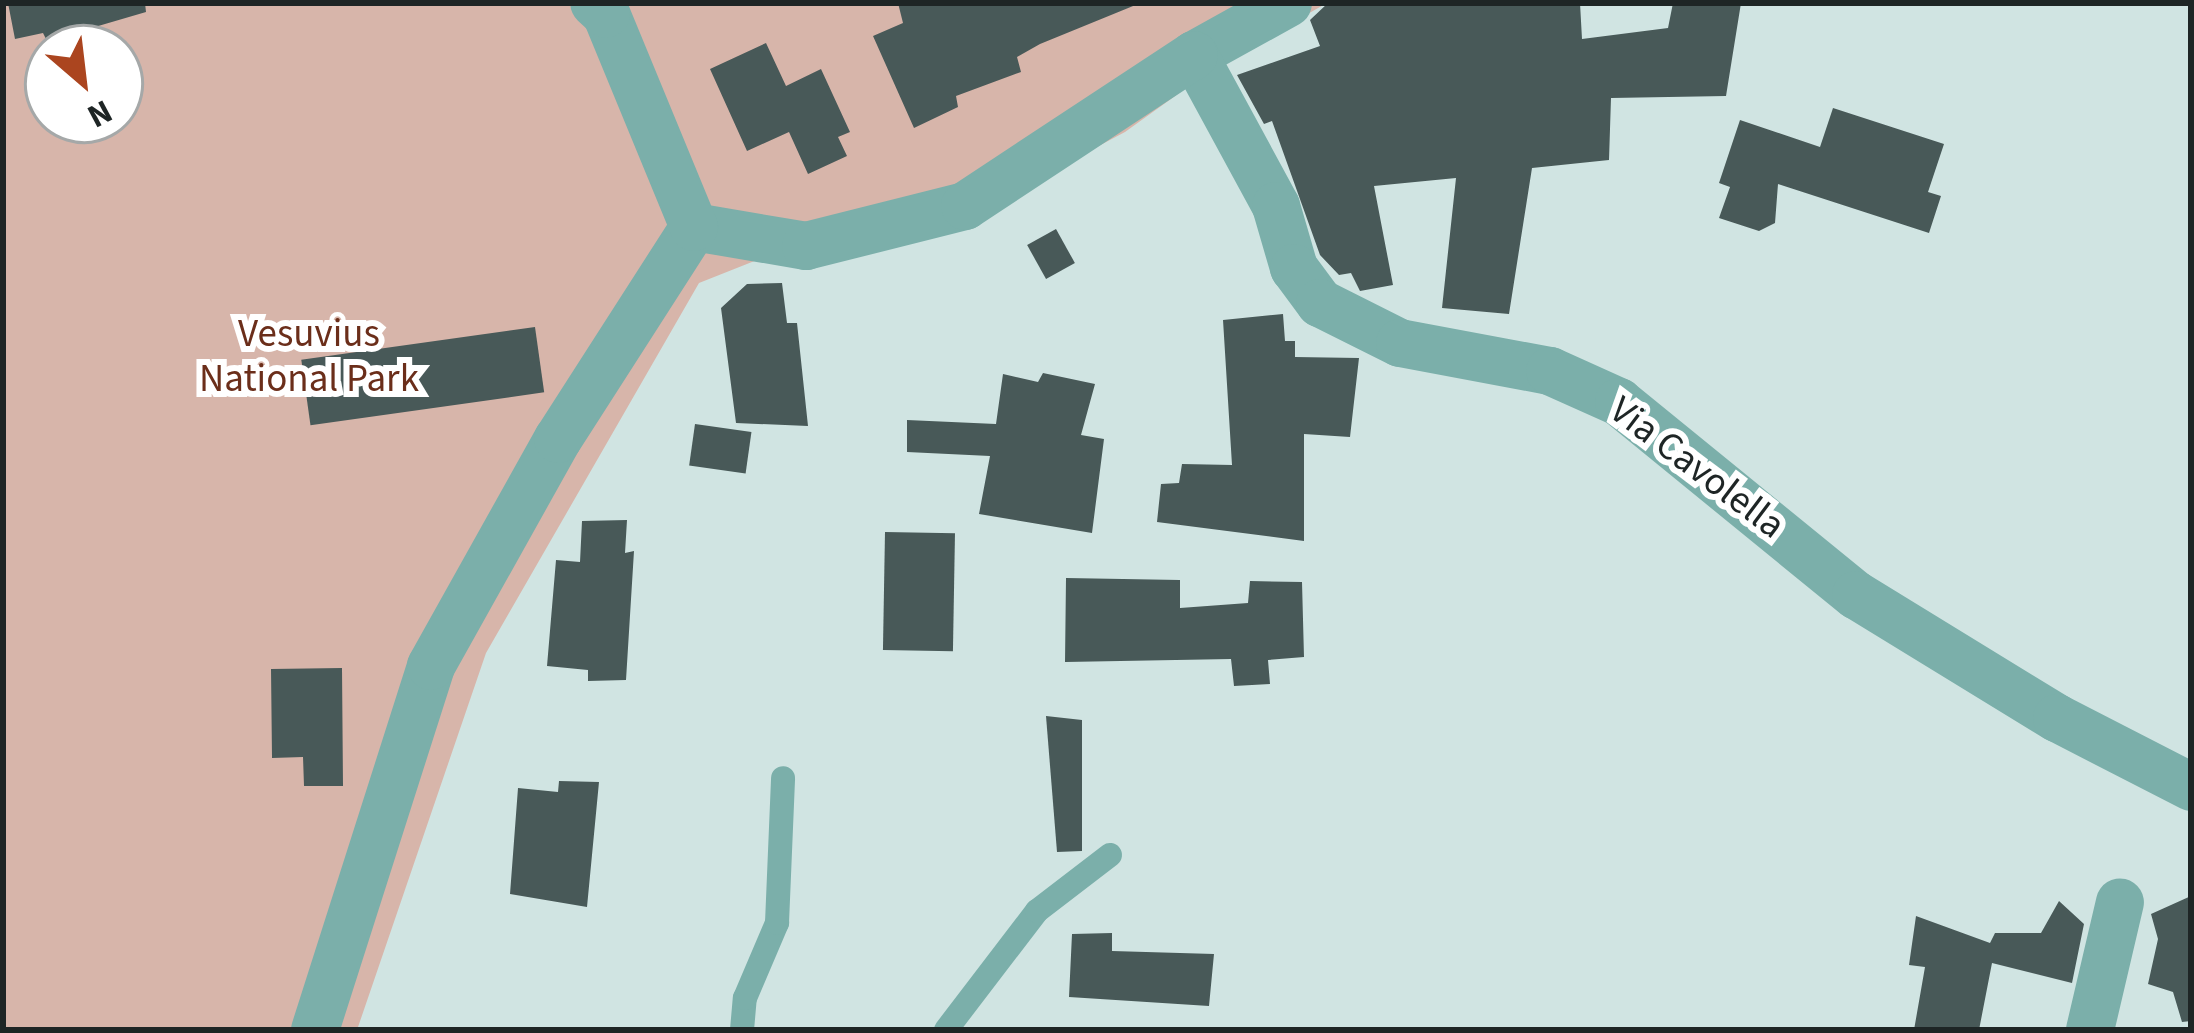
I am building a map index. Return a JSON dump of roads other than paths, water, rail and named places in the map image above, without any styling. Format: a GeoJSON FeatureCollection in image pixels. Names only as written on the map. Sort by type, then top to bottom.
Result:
{"type":"FeatureCollection","features":[{"type":"Feature","properties":{"kind":"street"},"geometry":{"type":"LineString","coordinates":[[594,3],[606,14],[694,226]]}},
{"type":"Feature","properties":{"kind":"street"},"geometry":{"type":"LineString","coordinates":[[694,226],[806,246],[965,206],[1194,55],[1288,3]]}},
{"type":"Feature","properties":{"kind":"street","name":"Via Cavolella"},"geometry":{"type":"LineString","coordinates":[[1194,55],[1276,206],[1294,268],[1320,303],[1400,343],[1550,371],[1619,402],[1856,595],[2057,718],[2191,788]]}},
{"type":"Feature","properties":{"kind":"street"},"geometry":{"type":"LineString","coordinates":[[315,1030],[431,666],[558,439],[694,226]]}},
{"type":"Feature","properties":{"kind":"street"},"geometry":{"type":"LineString","coordinates":[[2090,1030],[2120,902]]}},
{"type":"Feature","properties":{"kind":"lane"},"geometry":{"type":"LineString","coordinates":[[742,1030],[745,998],[777,922],[783,778]]}},
{"type":"Feature","properties":{"kind":"lane"},"geometry":{"type":"LineString","coordinates":[[946,1030],[1037,911],[1110,855]]}},
{"type":"Feature","properties":{"kind":"park label","name":"Vesuvius National Park"},"geometry":{"type":"Point","coordinates":[309,358]}}]}
